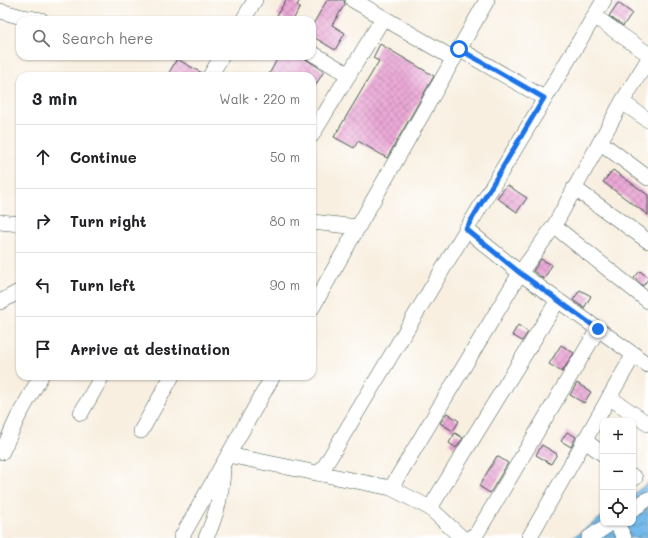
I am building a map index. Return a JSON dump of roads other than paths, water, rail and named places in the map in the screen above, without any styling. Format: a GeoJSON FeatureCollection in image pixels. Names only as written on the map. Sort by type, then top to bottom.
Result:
{"type":"FeatureCollection","features":[{"type":"Feature","properties":{"kind":"street"},"geometry":{"type":"LineString","coordinates":[[250,16],[255,0]]}},
{"type":"Feature","properties":{"kind":"street"},"geometry":{"type":"LineString","coordinates":[[353,0],[383,18],[544,98]]}},
{"type":"Feature","properties":{"kind":"street"},"geometry":{"type":"LineString","coordinates":[[316,301],[487,0]]}},
{"type":"Feature","properties":{"kind":"street"},"geometry":{"type":"LineString","coordinates":[[320,474],[604,0]]}},
{"type":"Feature","properties":{"kind":"street"},"geometry":{"type":"LineString","coordinates":[[0,11],[18,16]]}},
{"type":"Feature","properties":{"kind":"street"},"geometry":{"type":"LineString","coordinates":[[594,16],[648,54]]}},
{"type":"Feature","properties":{"kind":"street"},"geometry":{"type":"LineString","coordinates":[[316,129],[383,18]]}},
{"type":"Feature","properties":{"kind":"street"},"geometry":{"type":"LineString","coordinates":[[316,55],[349,75]]}},
{"type":"Feature","properties":{"kind":"street"},"geometry":{"type":"LineString","coordinates":[[212,72],[220,60]]}},
{"type":"Feature","properties":{"kind":"street"},"geometry":{"type":"LineString","coordinates":[[391,488],[520,273],[554,226],[622,102],[648,60]]}},
{"type":"Feature","properties":{"kind":"street"},"geometry":{"type":"LineString","coordinates":[[622,102],[648,120]]}},
{"type":"Feature","properties":{"kind":"street"},"geometry":{"type":"LineString","coordinates":[[600,142],[648,178]]}},
{"type":"Feature","properties":{"kind":"street"},"geometry":{"type":"LineString","coordinates":[[574,188],[648,241]]}},
{"type":"Feature","properties":{"kind":"street"},"geometry":{"type":"LineString","coordinates":[[0,222],[16,224]]}},
{"type":"Feature","properties":{"kind":"street"},"geometry":{"type":"LineString","coordinates":[[316,222],[358,227]]}},
{"type":"Feature","properties":{"kind":"street"},"geometry":{"type":"LineString","coordinates":[[554,226],[648,301]]}},
{"type":"Feature","properties":{"kind":"street"},"geometry":{"type":"LineString","coordinates":[[466,229],[520,273],[648,365]]}},
{"type":"Feature","properties":{"kind":"street"},"geometry":{"type":"LineString","coordinates":[[0,302],[16,293]]}},
{"type":"Feature","properties":{"kind":"street"},"geometry":{"type":"LineString","coordinates":[[430,508],[558,300]]}},
{"type":"Feature","properties":{"kind":"street"},"geometry":{"type":"LineString","coordinates":[[470,538],[477,533],[598,329]]}},
{"type":"Feature","properties":{"kind":"street"},"geometry":{"type":"LineString","coordinates":[[529,538],[634,354]]}},
{"type":"Feature","properties":{"kind":"street"},"geometry":{"type":"LineString","coordinates":[[2,446],[40,380]]}},
{"type":"Feature","properties":{"kind":"street"},"geometry":{"type":"LineString","coordinates":[[81,413],[100,380]]}},
{"type":"Feature","properties":{"kind":"street"},"geometry":{"type":"LineString","coordinates":[[141,431],[170,380]]}},
{"type":"Feature","properties":{"kind":"street"},"geometry":{"type":"LineString","coordinates":[[181,538],[271,380]]}},
{"type":"Feature","properties":{"kind":"street"},"geometry":{"type":"LineString","coordinates":[[609,397],[648,424]]}},
{"type":"Feature","properties":{"kind":"street"},"geometry":{"type":"LineString","coordinates":[[584,440],[600,452]]}},
{"type":"Feature","properties":{"kind":"street"},"geometry":{"type":"LineString","coordinates":[[225,460],[320,474],[391,488],[430,508],[462,538]]}},
{"type":"Feature","properties":{"kind":"street"},"geometry":{"type":"LineString","coordinates":[[206,538],[213,524],[225,460]]}},
{"type":"Feature","properties":{"kind":"street"},"geometry":{"type":"LineString","coordinates":[[636,507],[648,499]]}},
{"type":"Feature","properties":{"kind":"street"},"geometry":{"type":"LineString","coordinates":[[589,538],[607,526]]}},
{"type":"Feature","properties":{"kind":"street"},"geometry":{"type":"LineString","coordinates":[[618,526],[624,538]]}},
{"type":"Feature","properties":{"kind":"water"},"geometry":{"type":"Polygon","coordinates":[[[648,483],[648,538],[572,538],[600,518],[600,526],[636,526],[636,492],[648,483]]]}}]}
